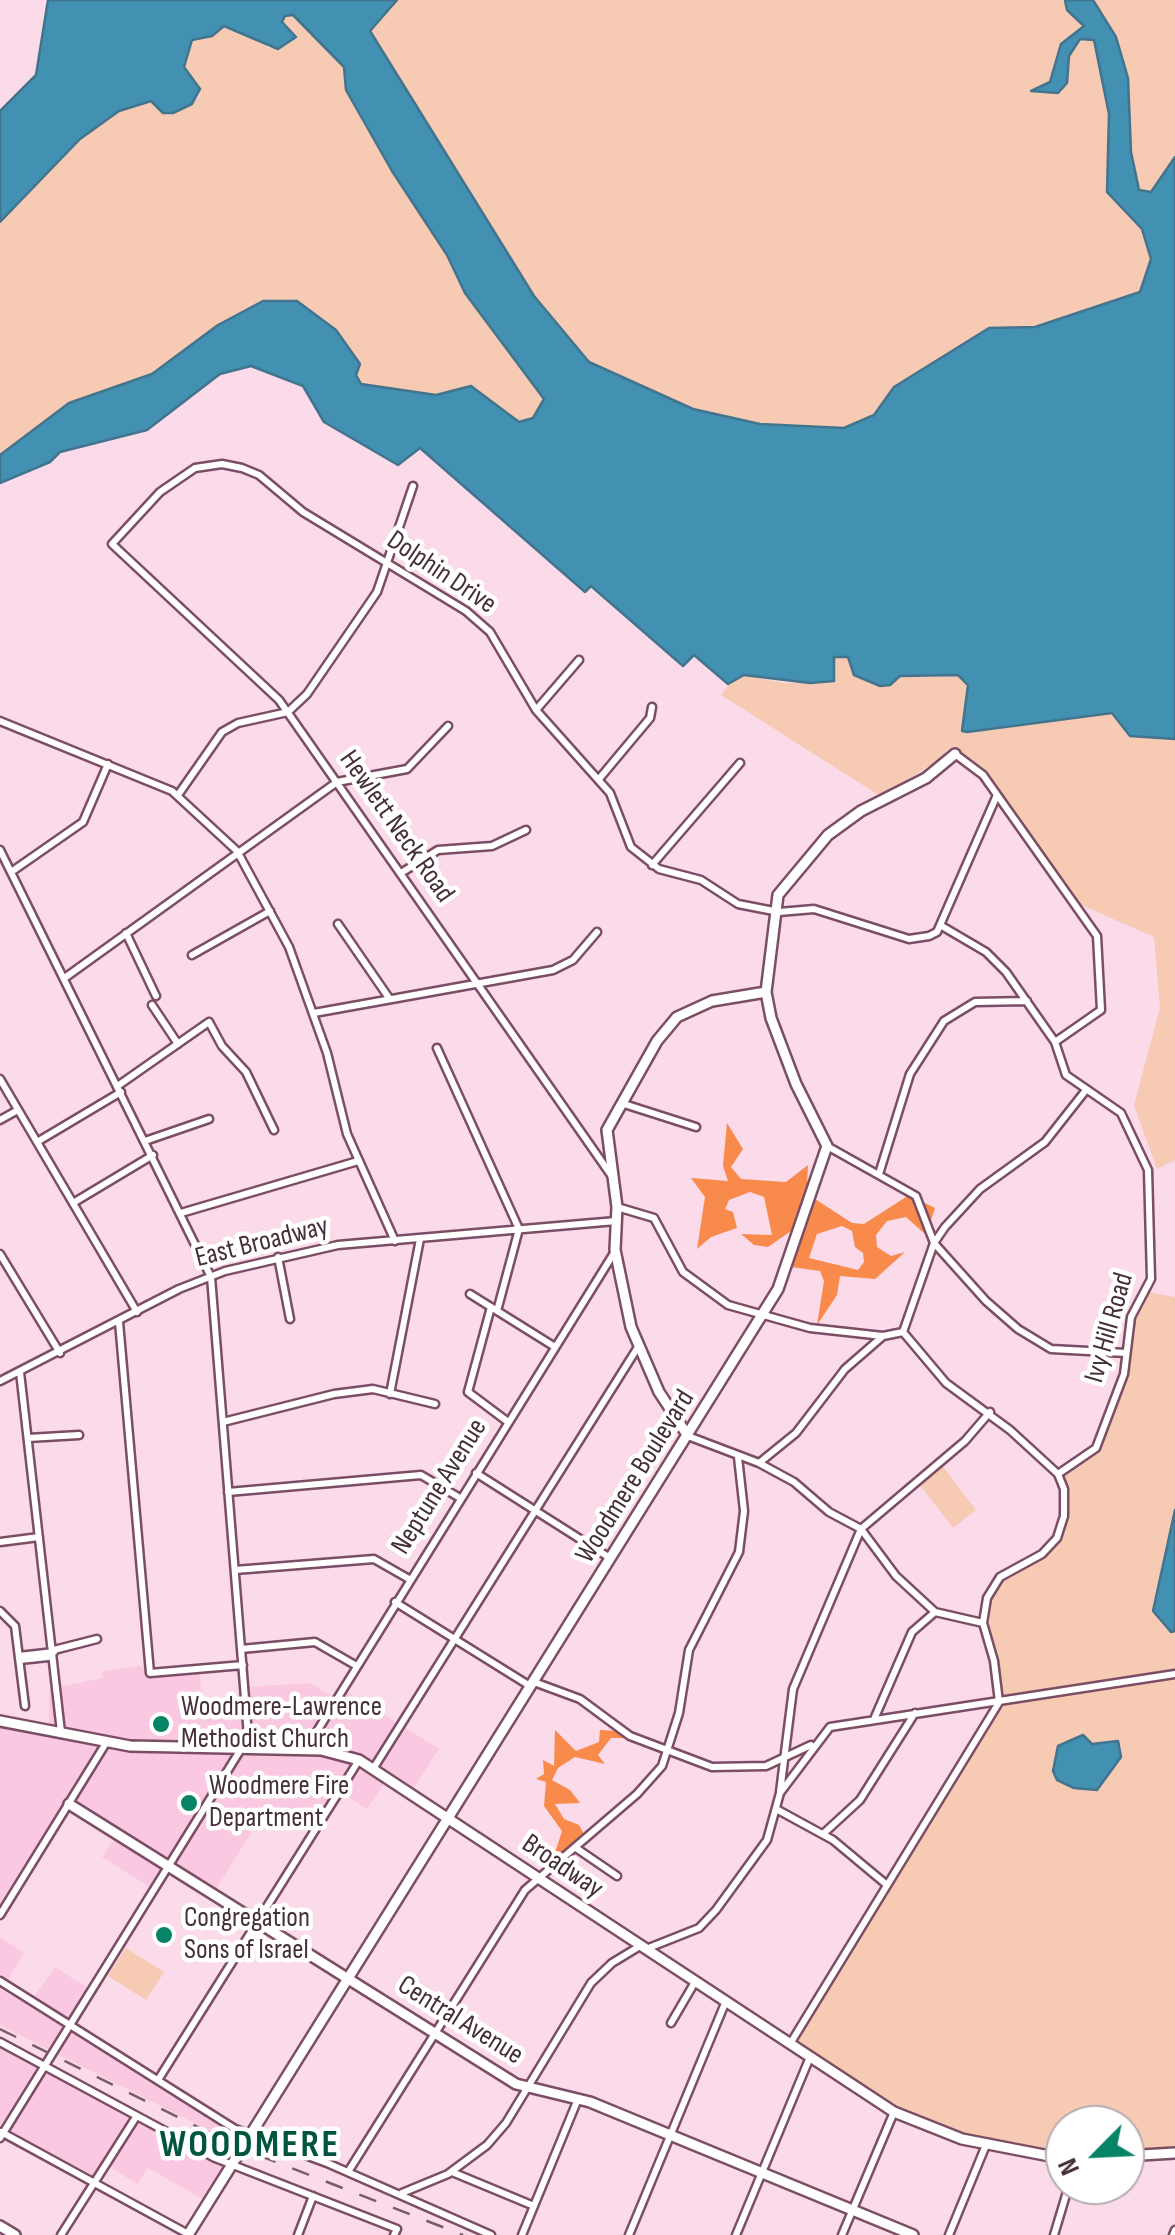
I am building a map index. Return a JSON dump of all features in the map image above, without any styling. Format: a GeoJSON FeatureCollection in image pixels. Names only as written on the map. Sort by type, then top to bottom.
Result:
{"type":"FeatureCollection","features":[{"type":"Feature","properties":{"kind":"street","name":"Dolphin Drive"},"geometry":{"type":"LineString","coordinates":[[119,536],[177,477],[195,468],[222,464],[260,475],[303,512],[485,626],[536,710],[599,779],[615,803],[624,840],[652,865]]}},
{"type":"Feature","properties":{"kind":"street"},"geometry":{"type":"LineString","coordinates":[[178,795],[222,732],[238,724],[288,712],[306,694],[361,616],[389,564],[405,498],[412,486]]}},
{"type":"Feature","properties":{"kind":"street","name":"Hewlett Neck Road"},"geometry":{"type":"LineString","coordinates":[[119,536],[112,544],[288,712],[612,1178]]}},
{"type":"Feature","properties":{"kind":"street"},"geometry":{"type":"LineString","coordinates":[[536,710],[579,660]]}},
{"type":"Feature","properties":{"kind":"street"},"geometry":{"type":"LineString","coordinates":[[599,779],[650,718],[652,707]]}},
{"type":"Feature","properties":{"kind":"street"},"geometry":{"type":"LineString","coordinates":[[0,721],[178,795],[238,852],[270,912],[314,1013],[343,1124],[396,1242]]}},
{"type":"Feature","properties":{"kind":"street"},"geometry":{"type":"LineString","coordinates":[[66,977],[337,782],[407,769],[448,726]]}},
{"type":"Feature","properties":{"kind":"street"},"geometry":{"type":"LineString","coordinates":[[1055,1042],[1101,1010],[1097,936],[997,795],[968,761],[955,754],[926,778],[861,811],[828,835],[786,882],[775,911],[766,992],[778,1041],[828,1146],[916,1196],[934,1243],[986,1301],[1043,1346],[1058,1351],[1126,1353]]}},
{"type":"Feature","properties":{"kind":"street"},"geometry":{"type":"LineString","coordinates":[[740,763],[652,865],[701,880],[738,904],[775,911],[814,909],[909,939],[928,936],[940,926],[997,795]]}},
{"type":"Feature","properties":{"kind":"street"},"geometry":{"type":"LineString","coordinates":[[14,870],[83,822],[108,764]]}},
{"type":"Feature","properties":{"kind":"street"},"geometry":{"type":"LineString","coordinates":[[401,874],[438,850],[492,846],[526,830]]}},
{"type":"Feature","properties":{"kind":"street"},"geometry":{"type":"LineString","coordinates":[[2,856],[14,870],[211,1276],[242,1649],[245,1748],[1,2134],[188,2235]]}},
{"type":"Feature","properties":{"kind":"street"},"geometry":{"type":"LineString","coordinates":[[192,955],[270,912]]}},
{"type":"Feature","properties":{"kind":"street"},"geometry":{"type":"LineString","coordinates":[[338,924],[389,998]]}},
{"type":"Feature","properties":{"kind":"street","name":"Ivy Hill Road"},"geometry":{"type":"LineString","coordinates":[[940,926],[986,952],[1055,1042],[1066,1076],[1121,1113],[1150,1178],[1151,1279],[1131,1317],[1124,1374],[1100,1443],[1058,1474]]}},
{"type":"Feature","properties":{"kind":"street"},"geometry":{"type":"LineString","coordinates":[[314,1013],[564,966],[597,932]]}},
{"type":"Feature","properties":{"kind":"street"},"geometry":{"type":"LineString","coordinates":[[126,933],[156,996]]}},
{"type":"Feature","properties":{"kind":"street"},"geometry":{"type":"LineString","coordinates":[[766,992],[712,1001],[678,1017],[657,1041],[608,1130],[617,1207],[616,1250],[638,1347],[658,1392],[688,1436],[759,1463],[794,1482],[829,1512],[861,1528],[896,1576],[935,1612],[982,1623]]}},
{"type":"Feature","properties":{"kind":"street"},"geometry":{"type":"LineString","coordinates":[[879,1174],[910,1074],[944,1021],[975,1002],[1026,1000]]}},
{"type":"Feature","properties":{"kind":"street"},"geometry":{"type":"LineString","coordinates":[[152,1005],[178,1044]]}},
{"type":"Feature","properties":{"kind":"street"},"geometry":{"type":"LineString","coordinates":[[37,1142],[120,1088],[209,1022],[222,1046],[246,1072],[274,1130]]}},
{"type":"Feature","properties":{"kind":"street"},"geometry":{"type":"LineString","coordinates":[[437,1048],[519,1230],[468,1392],[508,1422]]}},
{"type":"Feature","properties":{"kind":"street"},"geometry":{"type":"LineString","coordinates":[[0,1079],[137,1312]]}},
{"type":"Feature","properties":{"kind":"street"},"geometry":{"type":"LineString","coordinates":[[903,1332],[934,1243],[980,1189],[1045,1142],[1086,1090]]}},
{"type":"Feature","properties":{"kind":"street"},"geometry":{"type":"LineString","coordinates":[[620,1103],[696,1127]]}},
{"type":"Feature","properties":{"kind":"street"},"geometry":{"type":"LineString","coordinates":[[0,1120],[18,1110]]}},
{"type":"Feature","properties":{"kind":"street"},"geometry":{"type":"LineString","coordinates":[[145,1141],[209,1120]]}},
{"type":"Feature","properties":{"kind":"street","name":"Woodmere Boulevard"},"geometry":{"type":"LineString","coordinates":[[188,2235],[762,1317],[778,1289],[828,1146]]}},
{"type":"Feature","properties":{"kind":"street"},"geometry":{"type":"LineString","coordinates":[[73,1202],[152,1155]]}},
{"type":"Feature","properties":{"kind":"street"},"geometry":{"type":"LineString","coordinates":[[181,1212],[358,1161]]}},
{"type":"Feature","properties":{"kind":"street"},"geometry":{"type":"LineString","coordinates":[[617,1207],[644,1213],[658,1222],[677,1264],[698,1286],[728,1305],[810,1328],[883,1336],[903,1332]]}},
{"type":"Feature","properties":{"kind":"street","name":"East Broadway"},"geometry":{"type":"LineString","coordinates":[[0,1381],[211,1276],[278,1257],[338,1245],[617,1220]]}},
{"type":"Feature","properties":{"kind":"street"},"geometry":{"type":"LineString","coordinates":[[390,1394],[420,1239]]}},
{"type":"Feature","properties":{"kind":"street","name":"Neptune Avenue"},"geometry":{"type":"LineString","coordinates":[[306,1749],[616,1250]]}},
{"type":"Feature","properties":{"kind":"street"},"geometry":{"type":"LineString","coordinates":[[0,1254],[60,1353]]}},
{"type":"Feature","properties":{"kind":"street"},"geometry":{"type":"LineString","coordinates":[[278,1257],[290,1319]]}},
{"type":"Feature","properties":{"kind":"street"},"geometry":{"type":"LineString","coordinates":[[470,1294],[555,1347]]}},
{"type":"Feature","properties":{"kind":"street"},"geometry":{"type":"LineString","coordinates":[[120,1322],[150,1673],[243,1665]]}},
{"type":"Feature","properties":{"kind":"street"},"geometry":{"type":"LineString","coordinates":[[790,2044],[999,1702],[994,1662],[982,1623],[986,1598],[996,1580],[1042,1554],[1057,1538],[1065,1506],[1058,1474],[990,1412],[946,1383],[903,1332]]}},
{"type":"Feature","properties":{"kind":"street"},"geometry":{"type":"LineString","coordinates":[[759,1463],[796,1433],[845,1369],[883,1336]]}},
{"type":"Feature","properties":{"kind":"street"},"geometry":{"type":"LineString","coordinates":[[374,1769],[638,1347]]}},
{"type":"Feature","properties":{"kind":"street"},"geometry":{"type":"LineString","coordinates":[[20,1372],[61,1732]]}},
{"type":"Feature","properties":{"kind":"street"},"geometry":{"type":"LineString","coordinates":[[222,1422],[334,1394],[373,1390],[435,1404]]}},
{"type":"Feature","properties":{"kind":"street"},"geometry":{"type":"LineString","coordinates":[[400,2194],[451,2172],[496,2136],[591,1983],[612,1963],[687,1934],[708,1920],[767,1840],[778,1810],[792,1689],[861,1528],[965,1442],[990,1412]]}},
{"type":"Feature","properties":{"kind":"street"},"geometry":{"type":"LineString","coordinates":[[28,1438],[79,1436]]}},
{"type":"Feature","properties":{"kind":"street"},"geometry":{"type":"LineString","coordinates":[[348,2172],[526,1890],[654,1778],[667,1750],[690,1650],[739,1552],[744,1511],[738,1457]]}},
{"type":"Feature","properties":{"kind":"street"},"geometry":{"type":"LineString","coordinates":[[476,1473],[611,1558]]}},
{"type":"Feature","properties":{"kind":"street"},"geometry":{"type":"LineString","coordinates":[[228,1492],[421,1476],[460,1498]]}},
{"type":"Feature","properties":{"kind":"street"},"geometry":{"type":"LineString","coordinates":[[0,1542],[40,1537]]}},
{"type":"Feature","properties":{"kind":"street"},"geometry":{"type":"LineString","coordinates":[[235,1570],[374,1559],[409,1579]]}},
{"type":"Feature","properties":{"kind":"street"},"geometry":{"type":"LineString","coordinates":[[395,1602],[532,1684],[566,1692],[630,1736],[692,1762],[726,1768],[781,1762],[840,1723],[1175,1674]]}},
{"type":"Feature","properties":{"kind":"street"},"geometry":{"type":"LineString","coordinates":[[0,1611],[12,1620],[25,1706]]}},
{"type":"Feature","properties":{"kind":"street"},"geometry":{"type":"LineString","coordinates":[[875,1717],[912,1632],[935,1612]]}},
{"type":"Feature","properties":{"kind":"street"},"geometry":{"type":"LineString","coordinates":[[19,1658],[54,1653],[96,1639]]}},
{"type":"Feature","properties":{"kind":"street"},"geometry":{"type":"LineString","coordinates":[[242,1649],[315,1642],[356,1665]]}},
{"type":"Feature","properties":{"kind":"street"},"geometry":{"type":"LineString","coordinates":[[823,1834],[860,1800],[916,1713]]}},
{"type":"Feature","properties":{"kind":"street","name":"Broadway"},"geometry":{"type":"LineString","coordinates":[[0,1721],[106,1742],[306,1749],[358,1760],[894,2112],[941,2132],[1045,2155]]}},
{"type":"Feature","properties":{"kind":"street"},"geometry":{"type":"LineString","coordinates":[[780,1793],[817,1739]]}},
{"type":"Feature","properties":{"kind":"street"},"geometry":{"type":"LineString","coordinates":[[0,1914],[106,1742]]}},
{"type":"Feature","properties":{"kind":"street"},"geometry":{"type":"LineString","coordinates":[[158,2080],[358,1760]]}},
{"type":"Feature","properties":{"kind":"street","name":"Central Avenue"},"geometry":{"type":"LineString","coordinates":[[70,1804],[525,2087],[578,2099],[670,2134],[913,2235]]}},
{"type":"Feature","properties":{"kind":"street"},"geometry":{"type":"LineString","coordinates":[[778,1810],[823,1834],[887,1885]]}},
{"type":"Feature","properties":{"kind":"street"},"geometry":{"type":"LineString","coordinates":[[576,1848],[617,1876]]}},
{"type":"Feature","properties":{"kind":"street"},"geometry":{"type":"LineString","coordinates":[[0,1981],[250,2134],[491,2235]]}},
{"type":"Feature","properties":{"kind":"street"},"geometry":{"type":"LineString","coordinates":[[672,2024],[695,1982]]}},
{"type":"Feature","properties":{"kind":"street"},"geometry":{"type":"LineString","coordinates":[[629,2235],[726,2001]]}},
{"type":"Feature","properties":{"kind":"street"},"geometry":{"type":"LineString","coordinates":[[0,2042],[231,2164],[396,2232]]}},
{"type":"Feature","properties":{"kind":"street"},"geometry":{"type":"LineString","coordinates":[[736,2235],[810,2057]]}},
{"type":"Feature","properties":{"kind":"street"},"geometry":{"type":"LineString","coordinates":[[522,2235],[578,2099]]}},
{"type":"Feature","properties":{"kind":"street"},"geometry":{"type":"LineString","coordinates":[[842,2235],[894,2112]]}},
{"type":"Feature","properties":{"kind":"street"},"geometry":{"type":"LineString","coordinates":[[61,2235],[136,2117]]}},
{"type":"Feature","properties":{"kind":"street"},"geometry":{"type":"LineString","coordinates":[[949,2235],[986,2144]]}},
{"type":"Feature","properties":{"kind":"street"},"geometry":{"type":"LineString","coordinates":[[1145,2155],[1175,2153]]}},
{"type":"Feature","properties":{"kind":"street"},"geometry":{"type":"LineString","coordinates":[[451,2172],[534,2206]]}},
{"type":"Feature","properties":{"kind":"street"},"geometry":{"type":"LineString","coordinates":[[298,2235],[313,2196]]}},
{"type":"Feature","properties":{"kind":"street"},"geometry":{"type":"LineString","coordinates":[[1054,2235],[1063,2205]]}},
{"type":"Feature","properties":{"kind":"street"},"geometry":{"type":"LineString","coordinates":[[0,2226],[16,2235]]}},
{"type":"Feature","properties":{"kind":"shaded area"},"geometry":{"type":"Polygon","coordinates":[[[397,0],[1065,0],[1067,10],[1085,26],[1061,44],[1050,82],[1034,90],[1067,83],[1069,56],[1080,38],[1094,39],[1109,114],[1107,192],[1142,229],[1151,259],[1140,293],[1035,327],[989,328],[894,387],[874,415],[844,428],[760,424],[693,409],[589,362],[534,296],[370,31],[397,0]]]}},
{"type":"Feature","properties":{"kind":"shaded area"},"geometry":{"type":"Polygon","coordinates":[[[1093,0],[1175,0],[1175,157],[1151,193],[1138,190],[1131,152],[1128,78],[1116,37],[1093,0]]]}},
{"type":"Feature","properties":{"kind":"shaded area"},"geometry":{"type":"Polygon","coordinates":[[[293,14],[344,67],[346,91],[447,255],[465,293],[544,399],[533,418],[519,423],[471,387],[436,395],[361,384],[336,330],[308,308],[218,325],[152,374],[21,438],[0,455],[0,222],[80,139],[119,111],[151,101],[172,113],[192,104],[200,96],[184,67],[192,40],[212,36],[224,26],[254,35],[269,49],[296,37],[282,22],[285,16],[293,14]]]}},
{"type":"Feature","properties":{"kind":"shaded area"},"geometry":{"type":"Polygon","coordinates":[[[834,656],[848,657],[854,675],[890,685],[900,676],[958,674],[968,685],[962,730],[967,732],[1112,712],[1130,735],[1175,739],[1175,1160],[1157,1169],[1134,1105],[1160,1008],[1154,937],[1075,902],[986,778],[961,752],[947,749],[942,758],[880,796],[721,695],[735,677],[744,675],[784,683],[833,681],[834,656]]]}},
{"type":"Feature","properties":{"kind":"shaded area"},"geometry":{"type":"Polygon","coordinates":[[[727,1123],[743,1149],[731,1167],[741,1179],[786,1182],[808,1165],[807,1185],[791,1231],[768,1247],[754,1245],[741,1234],[772,1235],[764,1197],[750,1192],[729,1200],[725,1209],[733,1212],[737,1228],[711,1237],[697,1249],[705,1197],[691,1178],[728,1181],[723,1166],[727,1123]]]}},
{"type":"Feature","properties":{"kind":"shaded area"},"geometry":{"type":"Polygon","coordinates":[[[909,1195],[935,1208],[926,1235],[906,1217],[887,1221],[876,1235],[877,1247],[891,1256],[905,1252],[875,1279],[840,1276],[837,1295],[817,1325],[824,1281],[820,1271],[791,1267],[815,1199],[852,1223],[864,1224],[909,1195]],[[842,1226],[817,1234],[809,1258],[858,1270],[864,1262],[863,1253],[855,1247],[852,1231],[842,1226]]]}},
{"type":"Feature","properties":{"kind":"shaded area"},"geometry":{"type":"Polygon","coordinates":[[[1147,1292],[1175,1297],[1175,2153],[1145,2154],[1145,2105],[1045,2105],[1045,2154],[978,2141],[913,2118],[795,2042],[999,1703],[985,1619],[987,1598],[996,1580],[1050,1548],[1061,1529],[1065,1506],[1058,1474],[1100,1443],[1126,1365],[1128,1328],[1147,1292]]]}},
{"type":"Feature","properties":{"kind":"shaded area"},"geometry":{"type":"Polygon","coordinates":[[[943,1467],[976,1510],[953,1528],[920,1485],[943,1467]]]}},
{"type":"Feature","properties":{"kind":"shaded area"},"geometry":{"type":"Polygon","coordinates":[[[149,1665],[151,1671],[199,1668],[202,1700],[223,1708],[245,1705],[244,1687],[310,1683],[335,1698],[342,1688],[439,1749],[410,1793],[387,1779],[367,1809],[339,1791],[314,1831],[287,1814],[284,1819],[266,1809],[213,1894],[170,1867],[156,1891],[102,1857],[118,1834],[71,1807],[0,1917],[0,1715],[49,1724],[49,1689],[102,1678],[102,1671],[149,1665]]]}},
{"type":"Feature","properties":{"kind":"shaded area"},"geometry":{"type":"Polygon","coordinates":[[[555,1730],[576,1751],[599,1742],[600,1730],[618,1731],[626,1738],[611,1738],[598,1755],[605,1764],[575,1757],[558,1768],[552,1780],[570,1790],[580,1803],[555,1804],[564,1819],[579,1825],[584,1834],[553,1859],[562,1831],[544,1806],[546,1782],[536,1779],[544,1774],[543,1760],[554,1766],[555,1730]]]}},
{"type":"Feature","properties":{"kind":"shaded area"},"geometry":{"type":"Polygon","coordinates":[[[0,1937],[24,1953],[6,1983],[32,2000],[55,1967],[92,1991],[69,2025],[249,2135],[240,2146],[0,2025],[0,1937]]]}},
{"type":"Feature","properties":{"kind":"shaded area"},"geometry":{"type":"Polygon","coordinates":[[[126,1948],[164,1972],[146,2000],[108,1976],[126,1948]]]}},
{"type":"Feature","properties":{"kind":"shaded area"},"geometry":{"type":"Polygon","coordinates":[[[0,2041],[233,2163],[208,2202],[148,2168],[137,2184],[107,2165],[94,2186],[0,2131],[0,2041]]]}},
{"type":"Feature","properties":{"kind":"water"},"geometry":{"type":"Polygon","coordinates":[[[48,0],[397,0],[370,31],[534,296],[589,362],[693,409],[760,424],[844,428],[874,415],[894,387],[989,328],[1035,327],[1140,292],[1151,259],[1142,229],[1107,192],[1109,114],[1094,40],[1080,39],[1069,56],[1067,83],[1058,93],[1031,91],[1050,82],[1061,44],[1084,26],[1067,10],[1065,0],[1093,0],[1116,37],[1128,78],[1131,152],[1139,190],[1151,192],[1175,157],[1175,739],[1130,736],[1112,713],[962,731],[968,685],[958,675],[900,676],[890,685],[880,686],[854,675],[848,657],[834,657],[834,681],[810,683],[744,675],[728,684],[694,655],[683,666],[591,586],[585,592],[420,448],[398,465],[324,422],[303,386],[251,366],[220,374],[147,430],[60,452],[50,462],[0,483],[0,455],[69,403],[152,374],[218,325],[263,301],[297,301],[336,330],[360,364],[356,375],[361,384],[436,395],[471,386],[519,422],[533,418],[544,399],[465,293],[447,255],[392,171],[346,90],[344,67],[293,15],[285,16],[282,22],[296,37],[278,49],[224,26],[212,36],[192,40],[184,67],[200,89],[192,104],[173,113],[163,113],[151,101],[119,111],[80,139],[0,222],[0,111],[36,75],[48,0]]]}},
{"type":"Feature","properties":{"kind":"water"},"geometry":{"type":"Polygon","coordinates":[[[1175,1510],[1175,1631],[1171,1632],[1153,1611],[1175,1510]]]}},
{"type":"Feature","properties":{"kind":"water"},"geometry":{"type":"Polygon","coordinates":[[[1083,1735],[1092,1744],[1118,1741],[1121,1757],[1097,1790],[1074,1788],[1057,1780],[1053,1771],[1058,1746],[1083,1735]]]}},
{"type":"Feature","properties":{"kind":"railway"},"geometry":{"type":"LineString","coordinates":[[0,2029],[240,2148],[463,2235]]}},
{"type":"Feature","properties":{"kind":"place","name":"Woodmere-Lawrence Methodist Church"},"geometry":{"type":"Point","coordinates":[161,1724]}},
{"type":"Feature","properties":{"kind":"place","name":"Woodmere Fire Department"},"geometry":{"type":"Point","coordinates":[189,1803]}},
{"type":"Feature","properties":{"kind":"place","name":"Congregation Sons of Israel"},"geometry":{"type":"Point","coordinates":[164,1935]}},
{"type":"Feature","properties":{"kind":"district","name":"WOODMERE"},"geometry":{"type":"Point","coordinates":[250,2146]}}]}
